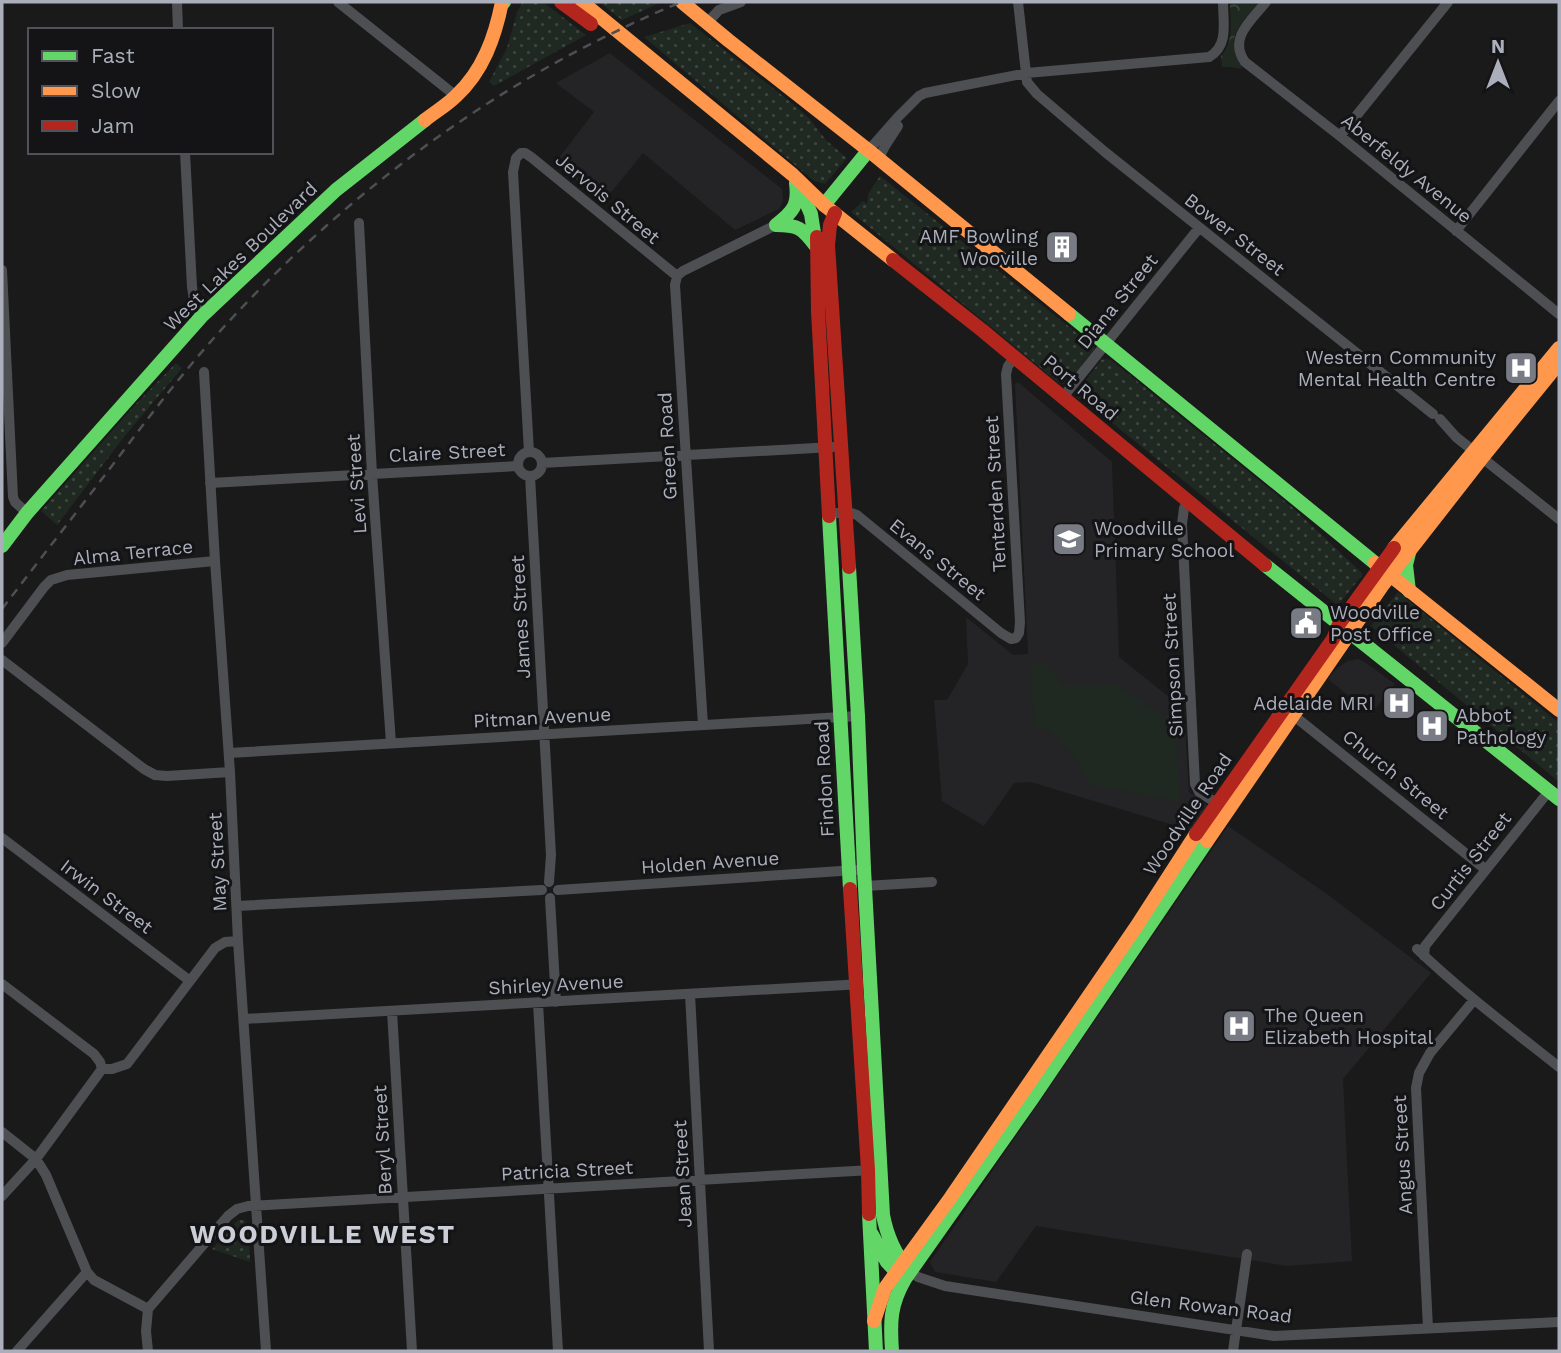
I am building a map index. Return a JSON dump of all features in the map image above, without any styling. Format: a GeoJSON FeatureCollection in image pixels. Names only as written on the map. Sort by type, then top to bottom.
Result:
{"type":"FeatureCollection","features":[{"type":"Feature","properties":{"kind":"main road"},"geometry":{"type":"LineString","coordinates":[[561,2],[699,111],[712,108]]}},
{"type":"Feature","properties":{"kind":"main road","name":"Port Road"},"geometry":{"type":"LineString","coordinates":[[582,2],[793,175],[830,209],[1015,357],[1344,629],[1554,795]]}},
{"type":"Feature","properties":{"kind":"main road"},"geometry":{"type":"LineString","coordinates":[[682,2],[1351,543],[1381,576]]}},
{"type":"Feature","properties":{"kind":"main road","name":"West Lakes Boulevard"},"geometry":{"type":"LineString","coordinates":[[2,546],[27,513],[201,317],[336,190],[456,96],[469,82],[487,54],[503,3]]}},
{"type":"Feature","properties":{"kind":"main road"},"geometry":{"type":"LineString","coordinates":[[830,209],[873,155]]}},
{"type":"Feature","properties":{"kind":"main road"},"geometry":{"type":"LineString","coordinates":[[776,225],[791,213],[797,201],[797,187],[793,175]]}},
{"type":"Feature","properties":{"kind":"main road"},"geometry":{"type":"LineString","coordinates":[[793,175],[822,246]]}},
{"type":"Feature","properties":{"kind":"main road","name":"Findon Road"},"geometry":{"type":"LineString","coordinates":[[830,209],[819,223],[841,447],[858,716],[865,886],[863,984]]}},
{"type":"Feature","properties":{"kind":"main road"},"geometry":{"type":"LineString","coordinates":[[776,225],[797,225],[822,246]]}},
{"type":"Feature","properties":{"kind":"main road"},"geometry":{"type":"LineString","coordinates":[[822,246],[838,234],[863,234]]}},
{"type":"Feature","properties":{"kind":"main road","name":"Findon Road"},"geometry":{"type":"LineString","coordinates":[[822,246],[826,448],[840,716],[849,870],[863,984],[874,1170],[870,1247],[876,1351]]}},
{"type":"Feature","properties":{"kind":"main road","name":"Woodville Road"},"geometry":{"type":"LineString","coordinates":[[1381,576],[1410,549],[1559,348]]}},
{"type":"Feature","properties":{"kind":"main road","name":"Woodville Road"},"geometry":{"type":"LineString","coordinates":[[1288,711],[1331,659],[1344,629],[1381,576],[1394,548],[1559,363]]}},
{"type":"Feature","properties":{"kind":"main road"},"geometry":{"type":"LineString","coordinates":[[1305,506],[1329,539],[1381,576],[1409,591],[1559,710]]}},
{"type":"Feature","properties":{"kind":"main road"},"geometry":{"type":"LineString","coordinates":[[1351,543],[1381,549],[1394,548]]}},
{"type":"Feature","properties":{"kind":"main road"},"geometry":{"type":"LineString","coordinates":[[1409,591],[1406,565],[1410,549]]}},
{"type":"Feature","properties":{"kind":"main road","name":"Woodville Road"},"geometry":{"type":"LineString","coordinates":[[874,1321],[885,1288],[904,1272],[1025,1109],[1333,639],[1344,629]]}},
{"type":"Feature","properties":{"kind":"main road"},"geometry":{"type":"LineString","coordinates":[[1331,659],[1345,650],[1350,650],[1391,665]]}},
{"type":"Feature","properties":{"kind":"main road","name":"Woodville Road"},"geometry":{"type":"LineString","coordinates":[[904,1272],[916,1246],[1193,841],[1222,807]]}},
{"type":"Feature","properties":{"kind":"main road","name":"Findon Road"},"geometry":{"type":"LineString","coordinates":[[874,1170],[886,1233],[904,1272]]}},
{"type":"Feature","properties":{"kind":"main road"},"geometry":{"type":"LineString","coordinates":[[870,1232],[887,1262],[904,1272],[890,1314],[892,1351]]}},
{"type":"Feature","properties":{"kind":"main road"},"geometry":{"type":"LineString","coordinates":[[886,1233],[903,1244],[916,1246]]}},
{"type":"Feature","properties":{"kind":"street"},"geometry":{"type":"LineString","coordinates":[[177,2],[178,28]]}},
{"type":"Feature","properties":{"kind":"street"},"geometry":{"type":"LineString","coordinates":[[338,2],[456,96]]}},
{"type":"Feature","properties":{"kind":"street"},"geometry":{"type":"LineString","coordinates":[[707,23],[719,10],[741,2]]}},
{"type":"Feature","properties":{"kind":"street"},"geometry":{"type":"LineString","coordinates":[[1018,2],[1027,73]]}},
{"type":"Feature","properties":{"kind":"street"},"geometry":{"type":"LineString","coordinates":[[873,155],[897,118],[925,93],[1027,73],[1209,57],[1217,53],[1223,44],[1223,2]]}},
{"type":"Feature","properties":{"kind":"street","name":"Aberfeldy Avenue"},"geometry":{"type":"LineString","coordinates":[[1266,2],[1245,27],[1239,39],[1239,53],[1245,62],[1559,314]]}},
{"type":"Feature","properties":{"kind":"street"},"geometry":{"type":"LineString","coordinates":[[1339,136],[1448,2]]}},
{"type":"Feature","properties":{"kind":"street","name":"Bower Street"},"geometry":{"type":"LineString","coordinates":[[1027,73],[1028,84],[1037,94],[1105,152],[1437,417],[1456,437],[1559,519]]}},
{"type":"Feature","properties":{"kind":"street"},"geometry":{"type":"LineString","coordinates":[[1456,231],[1559,101]]}},
{"type":"Feature","properties":{"kind":"street","name":"Jervois Street"},"geometry":{"type":"LineString","coordinates":[[529,452],[513,172],[516,158],[521,153],[531,157],[677,276]]}},
{"type":"Feature","properties":{"kind":"street"},"geometry":{"type":"LineString","coordinates":[[185,154],[192,287],[201,317]]}},
{"type":"Feature","properties":{"kind":"street","name":"Levi Street"},"geometry":{"type":"LineString","coordinates":[[359,223],[372,474],[391,743]]}},
{"type":"Feature","properties":{"kind":"street"},"geometry":{"type":"LineString","coordinates":[[677,276],[776,225]]}},
{"type":"Feature","properties":{"kind":"street","name":"Diana Street"},"geometry":{"type":"LineString","coordinates":[[1063,397],[1199,228]]}},
{"type":"Feature","properties":{"kind":"street"},"geometry":{"type":"LineString","coordinates":[[2,270],[7,467],[13,497],[27,513]]}},
{"type":"Feature","properties":{"kind":"street","name":"Green Road"},"geometry":{"type":"LineString","coordinates":[[677,276],[675,285],[703,725]]}},
{"type":"Feature","properties":{"kind":"street","name":"Tenterden Street"},"geometry":{"type":"LineString","coordinates":[[1015,357],[1006,374],[1019,632]]}},
{"type":"Feature","properties":{"kind":"street","name":"May Street"},"geometry":{"type":"LineString","coordinates":[[204,372],[266,1351]]}},
{"type":"Feature","properties":{"kind":"street"},"geometry":{"type":"LineString","coordinates":[[542,463],[841,447]]}},
{"type":"Feature","properties":{"kind":"street"},"geometry":{"type":"LineString","coordinates":[[529,452],[539,456],[542,463],[538,474],[530,476],[523,474],[518,466],[522,455],[529,452]]}},
{"type":"Feature","properties":{"kind":"street","name":"Claire Street"},"geometry":{"type":"LineString","coordinates":[[210,483],[518,466]]}},
{"type":"Feature","properties":{"kind":"street","name":"James Street"},"geometry":{"type":"LineString","coordinates":[[530,476],[551,855],[550,890],[556,1002]]}},
{"type":"Feature","properties":{"kind":"street","name":"Simpson Street"},"geometry":{"type":"LineString","coordinates":[[1189,502],[1184,508],[1182,523],[1195,784],[1199,792],[1222,807]]}},
{"type":"Feature","properties":{"kind":"street"},"geometry":{"type":"LineString","coordinates":[[829,513],[846,513]]}},
{"type":"Feature","properties":{"kind":"street","name":"Evans Street"},"geometry":{"type":"LineString","coordinates":[[846,513],[857,515],[1001,633],[1011,639],[1016,638],[1019,632]]}},
{"type":"Feature","properties":{"kind":"street","name":"Alma Terrace"},"geometry":{"type":"LineString","coordinates":[[2,643],[51,580],[67,575],[215,561]]}},
{"type":"Feature","properties":{"kind":"street"},"geometry":{"type":"LineString","coordinates":[[2,660],[155,775],[230,772]]}},
{"type":"Feature","properties":{"kind":"street","name":"Church Street"},"geometry":{"type":"LineString","coordinates":[[1288,711],[1485,869]]}},
{"type":"Feature","properties":{"kind":"street","name":"Pitman Avenue"},"geometry":{"type":"LineString","coordinates":[[229,753],[858,716]]}},
{"type":"Feature","properties":{"kind":"street","name":"Curtis Street"},"geometry":{"type":"LineString","coordinates":[[1474,999],[1421,953],[1485,869],[1554,795]]}},
{"type":"Feature","properties":{"kind":"street","name":"Irwin Street"},"geometry":{"type":"LineString","coordinates":[[2,838],[190,981]]}},
{"type":"Feature","properties":{"kind":"street","name":"Holden Avenue"},"geometry":{"type":"LineString","coordinates":[[237,905],[550,890],[864,869]]}},
{"type":"Feature","properties":{"kind":"street"},"geometry":{"type":"LineString","coordinates":[[865,886],[932,882]]}},
{"type":"Feature","properties":{"kind":"street"},"geometry":{"type":"LineString","coordinates":[[102,1069],[127,1064],[215,948],[225,942],[238,941]]}},
{"type":"Feature","properties":{"kind":"street"},"geometry":{"type":"LineString","coordinates":[[2,984],[97,1056],[102,1069]]}},
{"type":"Feature","properties":{"kind":"street","name":"Shirley Avenue"},"geometry":{"type":"LineString","coordinates":[[244,1019],[863,984]]}},
{"type":"Feature","properties":{"kind":"street","name":"Jean Street"},"geometry":{"type":"LineString","coordinates":[[690,994],[709,1351]]}},
{"type":"Feature","properties":{"kind":"street"},"geometry":{"type":"LineString","coordinates":[[1474,999],[1559,1067]]}},
{"type":"Feature","properties":{"kind":"street","name":"Angus Street"},"geometry":{"type":"LineString","coordinates":[[1428,1328],[1416,1088],[1419,1073],[1430,1053],[1474,999]]}},
{"type":"Feature","properties":{"kind":"street"},"geometry":{"type":"LineString","coordinates":[[538,1003],[558,1351]]}},
{"type":"Feature","properties":{"kind":"street","name":"Beryl Street"},"geometry":{"type":"LineString","coordinates":[[392,1011],[412,1351]]}},
{"type":"Feature","properties":{"kind":"street"},"geometry":{"type":"LineString","coordinates":[[2,1196],[36,1159],[102,1069]]}},
{"type":"Feature","properties":{"kind":"street"},"geometry":{"type":"LineString","coordinates":[[2,1132],[36,1159],[46,1175],[87,1272],[94,1280],[148,1309]]}},
{"type":"Feature","properties":{"kind":"street","name":"Patricia Street"},"geometry":{"type":"LineString","coordinates":[[256,1205],[874,1170]]}},
{"type":"Feature","properties":{"kind":"street"},"geometry":{"type":"LineString","coordinates":[[148,1351],[148,1309],[228,1216],[237,1209],[256,1205]]}},
{"type":"Feature","properties":{"kind":"street"},"geometry":{"type":"LineString","coordinates":[[1233,1351],[1247,1254]]}},
{"type":"Feature","properties":{"kind":"street"},"geometry":{"type":"LineString","coordinates":[[17,1351],[87,1272]]}},
{"type":"Feature","properties":{"kind":"street","name":"Glen Rowan Road"},"geometry":{"type":"LineString","coordinates":[[904,1272],[935,1287],[945,1286],[1285,1336],[1559,1322]]}},
{"type":"Feature","properties":{"kind":"shaded area"},"geometry":{"type":"Polygon","coordinates":[[[610,53],[782,189],[783,202],[779,209],[735,230],[643,153],[604,201],[555,163],[594,112],[556,83],[610,53]]]}},
{"type":"Feature","properties":{"kind":"shaded area","name":"Woodville Primary School"},"geometry":{"type":"Polygon","coordinates":[[[1018,382],[1112,462],[1119,657],[1184,709],[1189,792],[1208,806],[1190,832],[1031,782],[1014,783],[984,826],[942,801],[934,700],[947,700],[968,664],[966,617],[1013,655],[1028,654],[1015,384],[1018,382]]]}},
{"type":"Feature","properties":{"kind":"shaded area"},"geometry":{"type":"Polygon","coordinates":[[[1358,659],[1395,684],[1371,714],[1328,679],[1337,668],[1348,661],[1358,659]]]}},
{"type":"Feature","properties":{"kind":"shaded area","name":"The Queen Elizabeth Hospital"},"geometry":{"type":"Polygon","coordinates":[[[1228,826],[1327,894],[1431,973],[1343,1079],[1352,1261],[1287,1266],[1036,1226],[996,1282],[935,1272],[930,1262],[1228,826]]]}},
{"type":"Feature","properties":{"kind":"green space"},"geometry":{"type":"Polygon","coordinates":[[[523,2],[543,2],[586,35],[494,86],[489,82],[507,48],[517,12],[523,2]]]}},
{"type":"Feature","properties":{"kind":"green space"},"geometry":{"type":"Polygon","coordinates":[[[599,2],[662,2],[622,20],[599,2]]]}},
{"type":"Feature","properties":{"kind":"green space"},"geometry":{"type":"Polygon","coordinates":[[[1230,2],[1259,2],[1241,24],[1234,38],[1241,69],[1222,67],[1221,56],[1230,37],[1230,2]]]}},
{"type":"Feature","properties":{"kind":"green space"},"geometry":{"type":"Polygon","coordinates":[[[690,23],[793,104],[809,118],[826,140],[847,158],[825,184],[814,181],[644,37],[690,23]]]}},
{"type":"Feature","properties":{"kind":"green space"},"geometry":{"type":"Polygon","coordinates":[[[880,176],[1095,348],[1069,382],[1059,383],[851,212],[863,201],[867,204],[868,194],[880,176]]]}},
{"type":"Feature","properties":{"kind":"green space"},"geometry":{"type":"Polygon","coordinates":[[[1101,360],[1111,360],[1293,508],[1363,574],[1340,603],[1336,604],[1078,398],[1078,391],[1101,360]]]}},
{"type":"Feature","properties":{"kind":"green space"},"geometry":{"type":"Polygon","coordinates":[[[176,363],[182,368],[124,437],[57,525],[41,511],[176,363]]]}},
{"type":"Feature","properties":{"kind":"green space"},"geometry":{"type":"Polygon","coordinates":[[[1398,592],[1559,723],[1559,782],[1371,626],[1398,592]]]}},
{"type":"Feature","properties":{"kind":"green space"},"geometry":{"type":"Polygon","coordinates":[[[1030,665],[1048,665],[1063,686],[1115,684],[1164,717],[1165,728],[1177,729],[1179,802],[1091,785],[1074,757],[1048,729],[1034,730],[1030,665]]]}},
{"type":"Feature","properties":{"kind":"green space"},"geometry":{"type":"Polygon","coordinates":[[[238,1220],[244,1220],[249,1227],[250,1262],[212,1249],[238,1220]]]}},
{"type":"Feature","properties":{"kind":"railway"},"geometry":{"type":"LineString","coordinates":[[2,609],[186,371],[257,292],[303,247],[401,164],[453,126],[562,59],[681,2]]}},
{"type":"Feature","properties":{"kind":"traffic: fast"},"geometry":{"type":"LineString","coordinates":[[2,546],[27,513],[201,317],[336,190],[425,120]]}},
{"type":"Feature","properties":{"kind":"traffic: fast"},"geometry":{"type":"LineString","coordinates":[[824,205],[868,151]]}},
{"type":"Feature","properties":{"kind":"traffic: fast"},"geometry":{"type":"LineString","coordinates":[[776,225],[794,207],[797,197],[796,183]]}},
{"type":"Feature","properties":{"kind":"traffic: fast"},"geometry":{"type":"LineString","coordinates":[[800,188],[811,214],[816,246]]}},
{"type":"Feature","properties":{"kind":"traffic: fast"},"geometry":{"type":"LineString","coordinates":[[776,225],[799,229],[815,245]]}},
{"type":"Feature","properties":{"kind":"traffic: fast"},"geometry":{"type":"LineString","coordinates":[[1069,314],[1375,563]]}},
{"type":"Feature","properties":{"kind":"traffic: fast"},"geometry":{"type":"LineString","coordinates":[[829,516],[850,889]]}},
{"type":"Feature","properties":{"kind":"traffic: fast"},"geometry":{"type":"LineString","coordinates":[[1409,591],[1406,565],[1410,549]]}},
{"type":"Feature","properties":{"kind":"traffic: fast"},"geometry":{"type":"LineString","coordinates":[[1265,565],[1559,799]]}},
{"type":"Feature","properties":{"kind":"traffic: fast"},"geometry":{"type":"LineString","coordinates":[[849,567],[883,1215],[892,1244],[908,1269]]}},
{"type":"Feature","properties":{"kind":"traffic: fast"},"geometry":{"type":"LineString","coordinates":[[892,1351],[892,1314],[896,1297],[905,1279],[1032,1099],[1207,841]]}},
{"type":"Feature","properties":{"kind":"traffic: fast"},"geometry":{"type":"LineString","coordinates":[[869,1214],[876,1351]]}},
{"type":"Feature","properties":{"kind":"traffic: fast"},"geometry":{"type":"LineString","coordinates":[[871,1233],[887,1262],[901,1277]]}},
{"type":"Feature","properties":{"kind":"traffic: slow"},"geometry":{"type":"LineString","coordinates":[[425,120],[452,99],[474,76],[496,28],[502,2]]}},
{"type":"Feature","properties":{"kind":"traffic: slow"},"geometry":{"type":"LineString","coordinates":[[582,2],[893,260]]}},
{"type":"Feature","properties":{"kind":"traffic: slow"},"geometry":{"type":"LineString","coordinates":[[682,2],[1069,314]]}},
{"type":"Feature","properties":{"kind":"traffic: slow"},"geometry":{"type":"LineString","coordinates":[[1394,548],[1559,348]]}},
{"type":"Feature","properties":{"kind":"traffic: slow"},"geometry":{"type":"LineString","coordinates":[[1207,841],[1382,586],[1559,363]]}},
{"type":"Feature","properties":{"kind":"traffic: slow"},"geometry":{"type":"LineString","coordinates":[[1375,563],[1559,710]]}},
{"type":"Feature","properties":{"kind":"traffic: slow"},"geometry":{"type":"LineString","coordinates":[[874,1321],[885,1288],[951,1197],[1136,927],[1196,834]]}},
{"type":"Feature","properties":{"kind":"traffic: jam"},"geometry":{"type":"LineString","coordinates":[[561,2],[591,24]]}},
{"type":"Feature","properties":{"kind":"traffic: jam"},"geometry":{"type":"LineString","coordinates":[[835,213],[830,225],[828,245],[849,567]]}},
{"type":"Feature","properties":{"kind":"traffic: jam"},"geometry":{"type":"LineString","coordinates":[[817,237],[818,311],[829,516]]}},
{"type":"Feature","properties":{"kind":"traffic: jam"},"geometry":{"type":"LineString","coordinates":[[893,260],[983,331],[1265,565]]}},
{"type":"Feature","properties":{"kind":"traffic: jam"},"geometry":{"type":"LineString","coordinates":[[1196,834],[1394,548]]}},
{"type":"Feature","properties":{"kind":"traffic: jam"},"geometry":{"type":"LineString","coordinates":[[850,889],[869,1214]]}},
{"type":"Feature","properties":{"kind":"place","name":"AMF Bowling Wooville"},"geometry":{"type":"Point","coordinates":[1062,247]}},
{"type":"Feature","properties":{"kind":"place","name":"Western Community Mental Health Centre"},"geometry":{"type":"Point","coordinates":[1521,368]}},
{"type":"Feature","properties":{"kind":"place","name":"Woodville Primary School"},"geometry":{"type":"Point","coordinates":[1069,539]}},
{"type":"Feature","properties":{"kind":"place","name":"Woodville Post Office"},"geometry":{"type":"Point","coordinates":[1306,623]}},
{"type":"Feature","properties":{"kind":"place","name":"Adelaide MRI"},"geometry":{"type":"Point","coordinates":[1399,703]}},
{"type":"Feature","properties":{"kind":"place","name":"Abbot Pathology"},"geometry":{"type":"Point","coordinates":[1432,726]}},
{"type":"Feature","properties":{"kind":"place","name":"The Queen Elizabeth Hospital"},"geometry":{"type":"Point","coordinates":[1239,1026]}},
{"type":"Feature","properties":{"kind":"district","name":"WOODVILLE WEST"},"geometry":{"type":"Point","coordinates":[323,1234]}}]}
